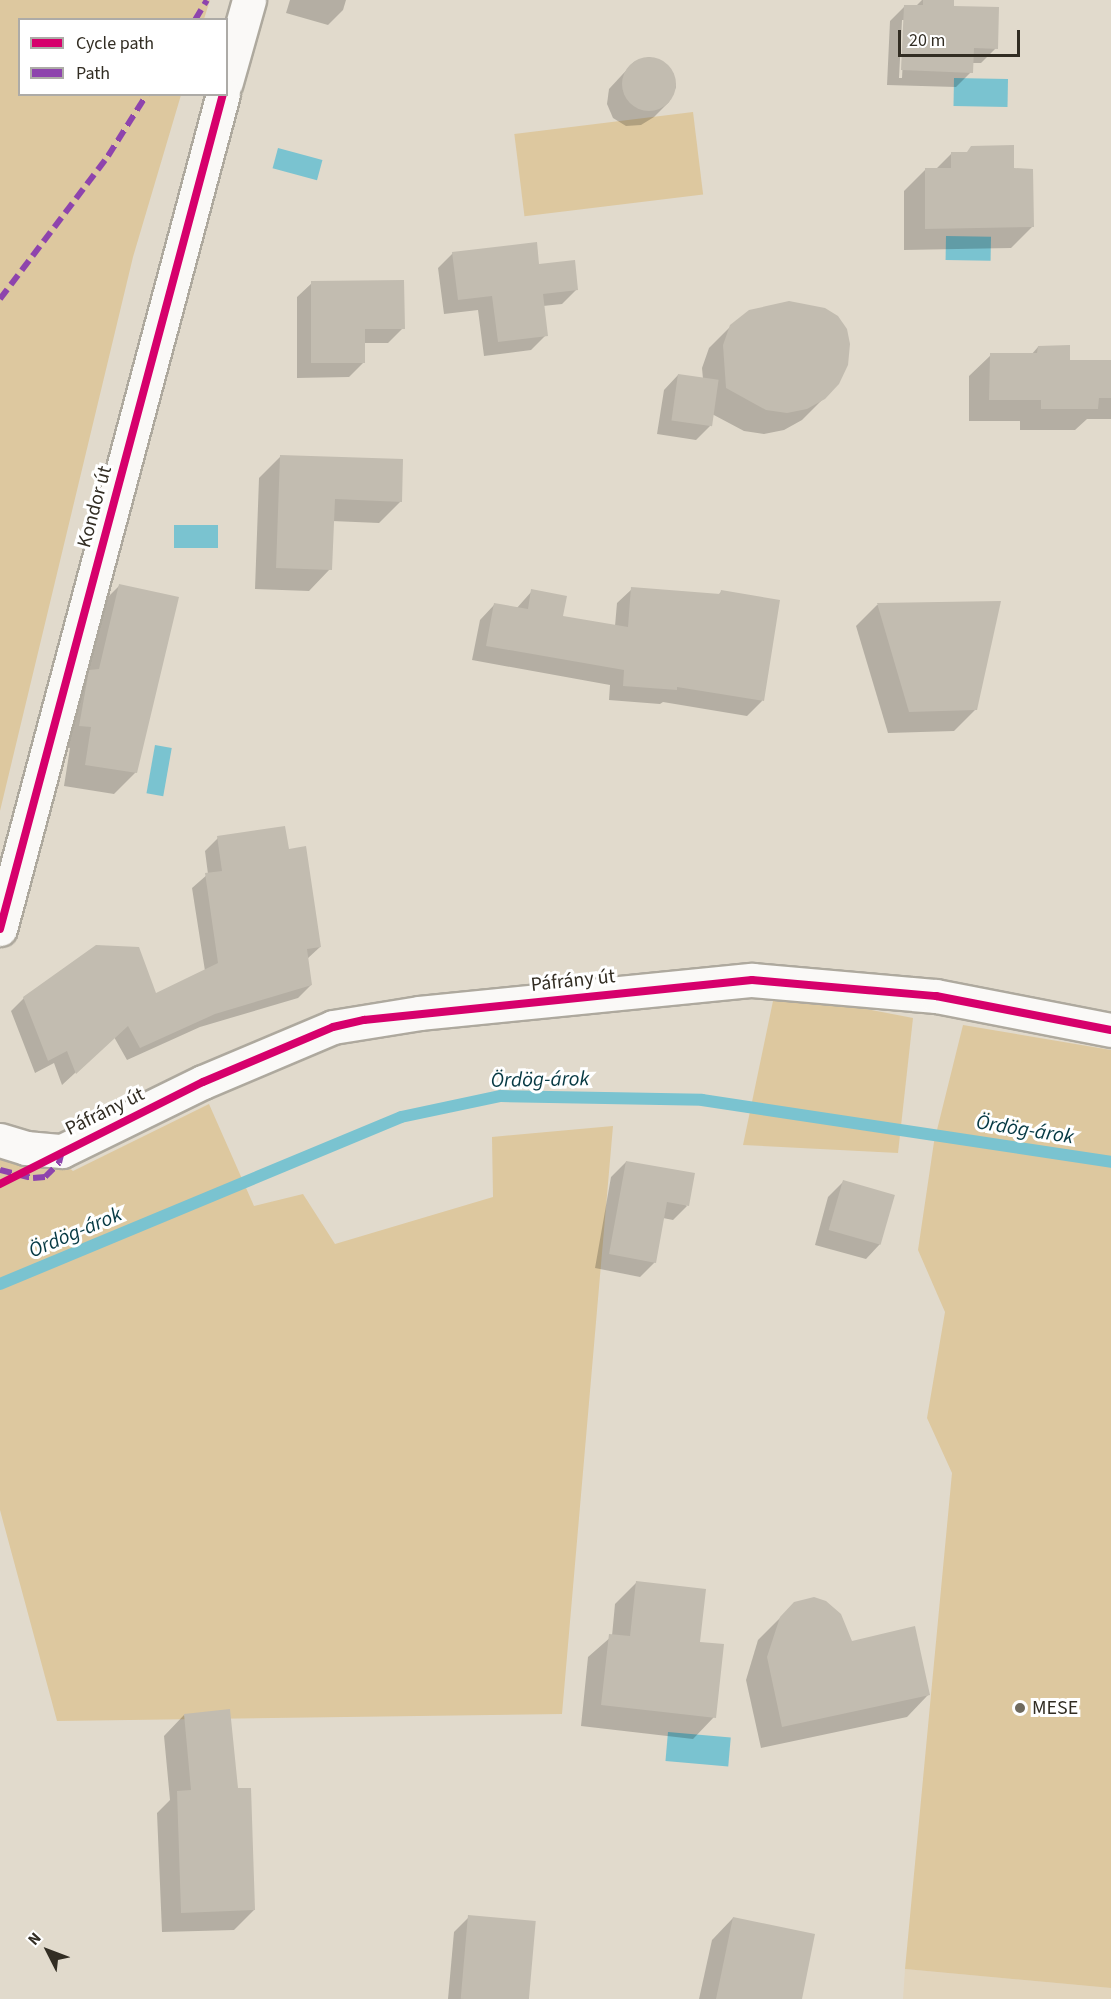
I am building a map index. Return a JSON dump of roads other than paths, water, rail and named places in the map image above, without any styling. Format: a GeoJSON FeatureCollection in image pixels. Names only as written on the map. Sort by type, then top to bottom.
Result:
{"type":"FeatureCollection","features":[{"type":"Feature","properties":{"kind":"street"},"geometry":{"type":"LineString","coordinates":[[228,75],[249,0]]}},
{"type":"Feature","properties":{"kind":"street","name":"Kondor út"},"geometry":{"type":"LineString","coordinates":[[0,929],[222,96]]}},
{"type":"Feature","properties":{"kind":"street","name":"Páfrány út"},"geometry":{"type":"LineString","coordinates":[[0,1140],[26,1148],[62,1151],[203,1082],[333,1027],[364,1020],[752,980],[936,996],[1111,1030]]}},
{"type":"Feature","properties":{"kind":"water"},"geometry":{"type":"Polygon","coordinates":[[[954,78],[1008,79],[1008,107],[954,106],[954,78]]]}},
{"type":"Feature","properties":{"kind":"water"},"geometry":{"type":"Polygon","coordinates":[[[278,148],[322,160],[317,180],[273,168],[278,148]]]}},
{"type":"Feature","properties":{"kind":"water"},"geometry":{"type":"Polygon","coordinates":[[[946,236],[991,237],[991,261],[946,260],[946,236]]]}},
{"type":"Feature","properties":{"kind":"water"},"geometry":{"type":"Polygon","coordinates":[[[174,525],[218,525],[218,548],[174,548],[174,525]]]}},
{"type":"Feature","properties":{"kind":"water"},"geometry":{"type":"Polygon","coordinates":[[[155,745],[172,748],[163,796],[146,793],[155,745]]]}},
{"type":"Feature","properties":{"kind":"water"},"geometry":{"type":"Polygon","coordinates":[[[668,1732],[731,1737],[728,1766],[665,1761],[668,1732]]]}},
{"type":"Feature","properties":{"kind":"waterway","name":"Ördög-árok"},"geometry":{"type":"LineString","coordinates":[[0,1284],[401,1117],[501,1096],[702,1100],[1111,1162]]}},
{"type":"Feature","properties":{"kind":"place","name":"MESE"},"geometry":{"type":"Point","coordinates":[1020,1708]}}]}
